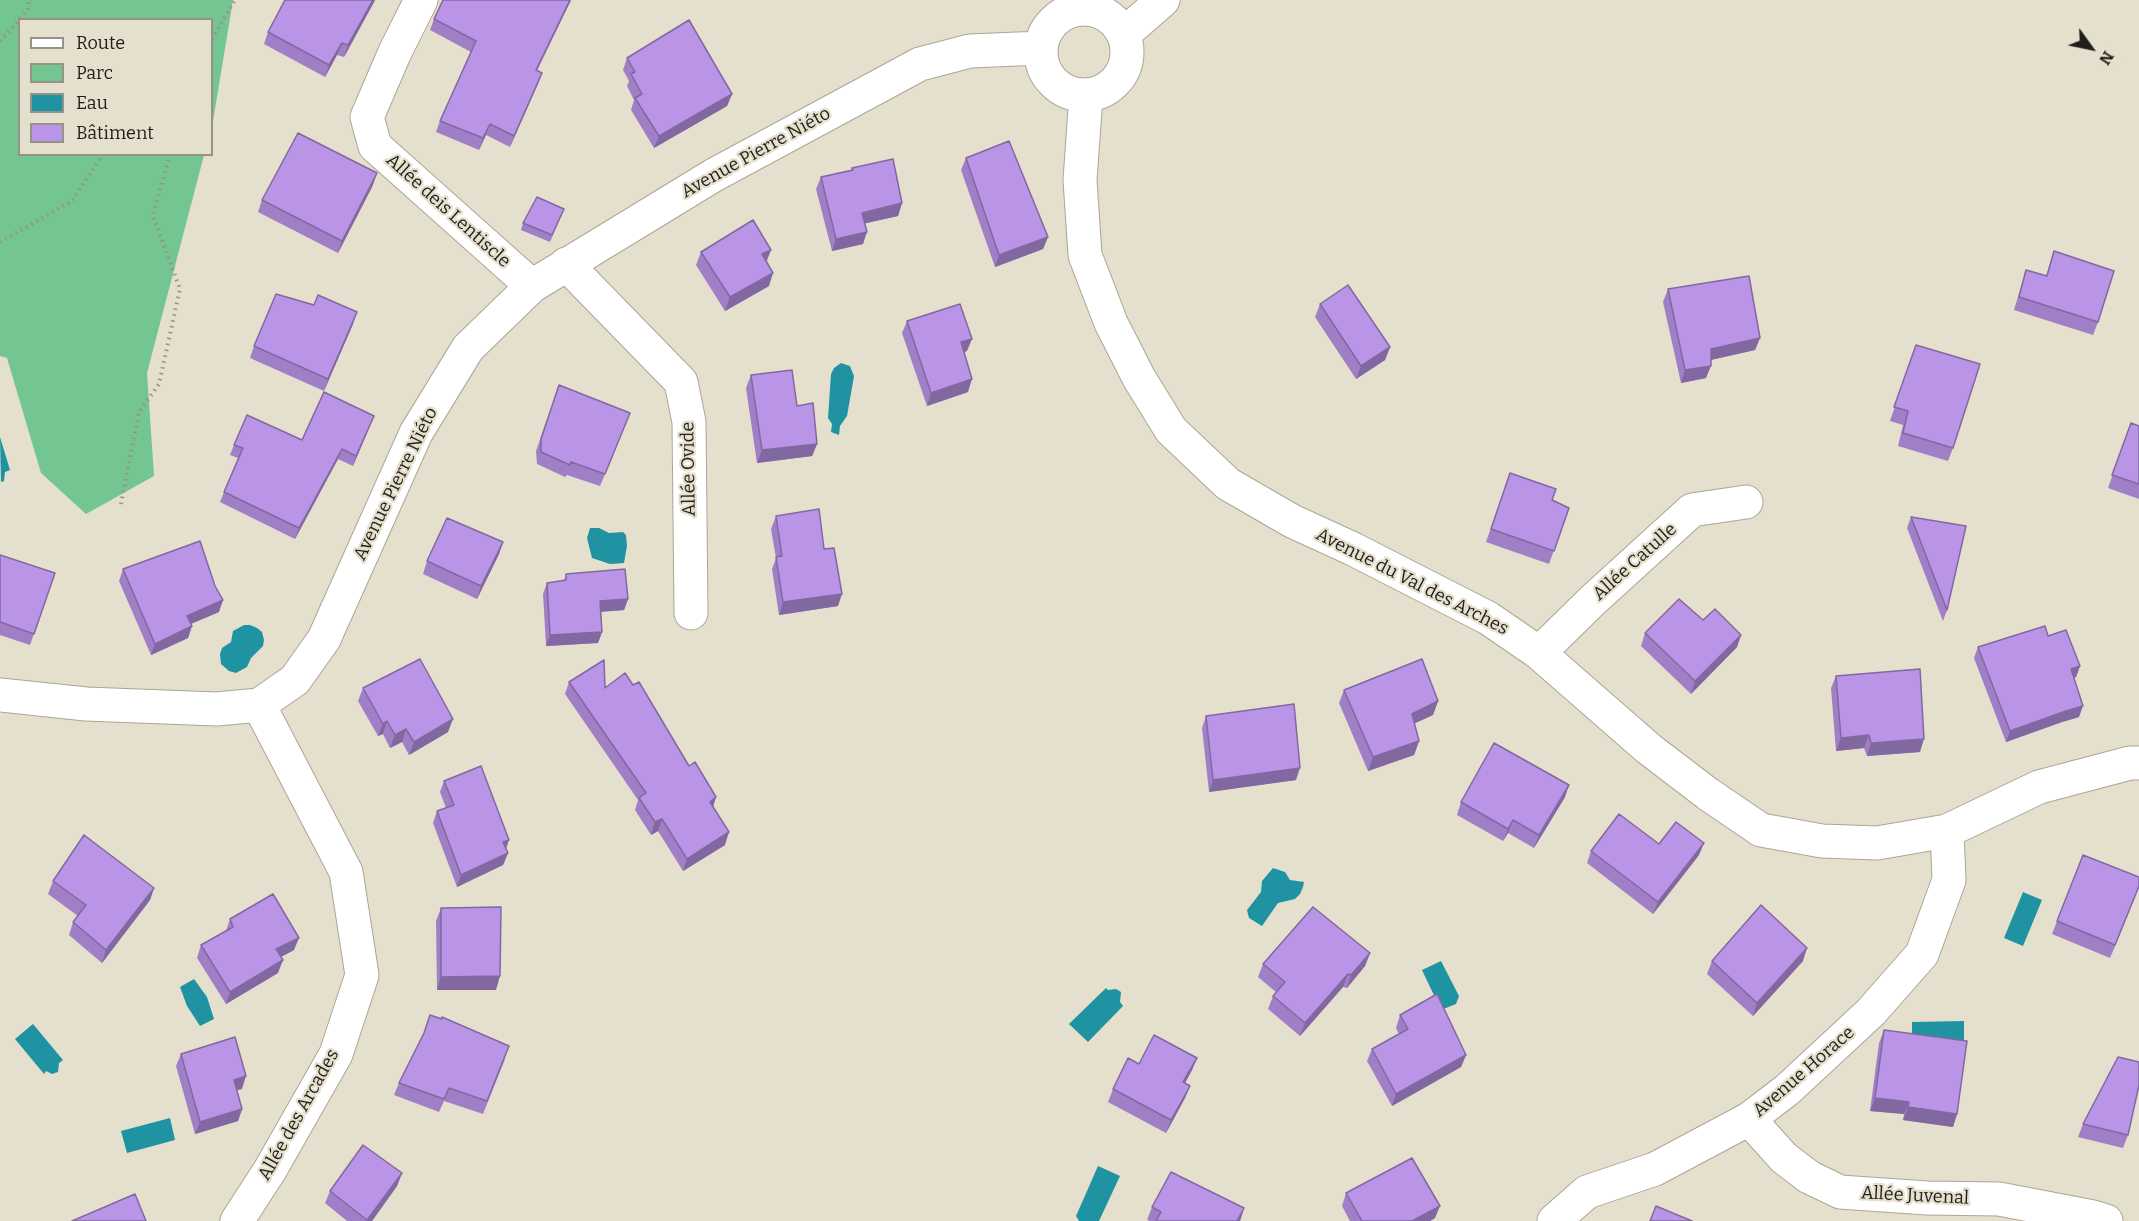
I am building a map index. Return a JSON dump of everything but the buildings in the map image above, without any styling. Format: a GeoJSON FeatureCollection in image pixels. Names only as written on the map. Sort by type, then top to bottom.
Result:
{"type":"FeatureCollection","features":[{"type":"Feature","properties":{"kind":"street","name":"Allée deis Lentiscle"},"geometry":{"type":"LineString","coordinates":[[421,0],[367,117],[375,146],[532,286]]}},
{"type":"Feature","properties":{"kind":"street"},"geometry":{"type":"LineString","coordinates":[[1124,34],[1163,0]]}},
{"type":"Feature","properties":{"kind":"street"},"geometry":{"type":"LineString","coordinates":[[1077,9],[1091,9],[1105,14],[1116,22],[1124,34],[1128,47],[1127,61],[1121,74],[1112,85],[1100,92],[1086,95],[1072,93],[1059,87],[1048,76],[1042,63],[1041,48],[1052,22],[1077,9]]}},
{"type":"Feature","properties":{"kind":"street","name":"Avenue Pierre Niéto"},"geometry":{"type":"LineString","coordinates":[[0,696],[86,704],[217,709],[259,705],[295,680],[324,639],[416,433],[468,348],[532,286],[714,175],[920,64],[970,51],[1041,48]]}},
{"type":"Feature","properties":{"kind":"street","name":"Avenue du Val des Arches"},"geometry":{"type":"LineString","coordinates":[[1086,95],[1080,180],[1085,255],[1111,323],[1139,378],[1171,430],[1228,484],[1292,521],[1353,549],[1488,618],[1539,653],[1649,749],[1708,794],[1761,830],[1822,841],[1877,843],[1947,831],[2038,787],[2130,763],[2139,763]]}},
{"type":"Feature","properties":{"kind":"street","name":"Allée Ovide"},"geometry":{"type":"LineString","coordinates":[[566,264],[681,382],[689,422],[691,613]]}},
{"type":"Feature","properties":{"kind":"street","name":"Allée Catulle"},"geometry":{"type":"LineString","coordinates":[[1539,653],[1592,601],[1692,510],[1746,502]]}},
{"type":"Feature","properties":{"kind":"street","name":"Allée des Arcades"},"geometry":{"type":"LineString","coordinates":[[237,1221],[270,1170],[336,1054],[362,975],[346,872],[259,705]]}},
{"type":"Feature","properties":{"kind":"street","name":"Avenue Horace"},"geometry":{"type":"LineString","coordinates":[[1554,1221],[1587,1192],[1654,1170],[1749,1119],[1787,1090],[1871,1012],[1922,954],[1949,880],[1947,831]]}},
{"type":"Feature","properties":{"kind":"street","name":"Allée Juvenal"},"geometry":{"type":"LineString","coordinates":[[1749,1119],[1784,1158],[1809,1177],[1840,1192],[1927,1198],[1999,1199],[2106,1221]]}},
{"type":"Feature","properties":{"kind":"path"},"geometry":{"type":"LineString","coordinates":[[21,18],[28,10],[29,0]]}},
{"type":"Feature","properties":{"kind":"path"},"geometry":{"type":"LineString","coordinates":[[213,37],[235,0]]}},
{"type":"Feature","properties":{"kind":"path"},"geometry":{"type":"LineString","coordinates":[[0,41],[18,21]]}},
{"type":"Feature","properties":{"kind":"path"},"geometry":{"type":"LineString","coordinates":[[0,242],[72,201],[102,156]]}},
{"type":"Feature","properties":{"kind":"path"},"geometry":{"type":"LineString","coordinates":[[121,504],[139,412],[159,384],[180,289],[153,216],[169,156]]}},
{"type":"Feature","properties":{"kind":"green space"},"geometry":{"type":"Polygon","coordinates":[[[0,0],[233,0],[213,121],[213,18],[18,18],[18,156],[204,156],[147,373],[154,476],[86,514],[41,473],[7,358],[0,356],[0,0]]]}},
{"type":"Feature","properties":{"kind":"water"},"geometry":{"type":"Polygon","coordinates":[[[841,363],[850,366],[854,376],[847,416],[840,426],[839,435],[831,432],[832,424],[828,418],[831,374],[834,368],[841,363]]]}},
{"type":"Feature","properties":{"kind":"water"},"geometry":{"type":"Polygon","coordinates":[[[0,437],[10,470],[5,472],[4,481],[1,482],[0,437]]]}},
{"type":"Feature","properties":{"kind":"water"},"geometry":{"type":"Polygon","coordinates":[[[590,528],[599,528],[609,533],[623,532],[626,535],[624,563],[610,564],[592,558],[587,538],[590,528]]]}},
{"type":"Feature","properties":{"kind":"water"},"geometry":{"type":"Polygon","coordinates":[[[244,625],[250,625],[262,632],[263,646],[251,658],[247,667],[236,673],[229,671],[221,664],[220,654],[222,648],[231,642],[233,631],[244,625]]]}},
{"type":"Feature","properties":{"kind":"water"},"geometry":{"type":"Polygon","coordinates":[[[1273,868],[1285,872],[1290,880],[1304,882],[1300,894],[1295,899],[1278,903],[1262,926],[1249,918],[1247,910],[1261,892],[1262,881],[1273,868]]]}},
{"type":"Feature","properties":{"kind":"water"},"geometry":{"type":"Polygon","coordinates":[[[2023,892],[2042,900],[2023,946],[2004,938],[2023,892]]]}},
{"type":"Feature","properties":{"kind":"water"},"geometry":{"type":"Polygon","coordinates":[[[1441,961],[1459,996],[1456,1004],[1441,1010],[1422,970],[1441,961]]]}},
{"type":"Feature","properties":{"kind":"water"},"geometry":{"type":"Polygon","coordinates":[[[194,979],[207,997],[214,1019],[200,1026],[187,1006],[180,987],[194,979]]]}},
{"type":"Feature","properties":{"kind":"water"},"geometry":{"type":"Polygon","coordinates":[[[1106,988],[1121,992],[1120,1002],[1123,1006],[1088,1042],[1069,1024],[1106,988]]]}},
{"type":"Feature","properties":{"kind":"water"},"geometry":{"type":"Polygon","coordinates":[[[1964,1021],[1964,1041],[1912,1041],[1912,1022],[1964,1021]]]}},
{"type":"Feature","properties":{"kind":"water"},"geometry":{"type":"Polygon","coordinates":[[[33,1024],[63,1060],[59,1063],[58,1072],[52,1074],[46,1071],[44,1074],[15,1039],[33,1024]]]}},
{"type":"Feature","properties":{"kind":"water"},"geometry":{"type":"Polygon","coordinates":[[[170,1118],[175,1140],[127,1153],[121,1131],[170,1118]]]}},
{"type":"Feature","properties":{"kind":"water"},"geometry":{"type":"Polygon","coordinates":[[[1098,1166],[1120,1176],[1099,1221],[1079,1221],[1076,1216],[1098,1166]]]}}]}
